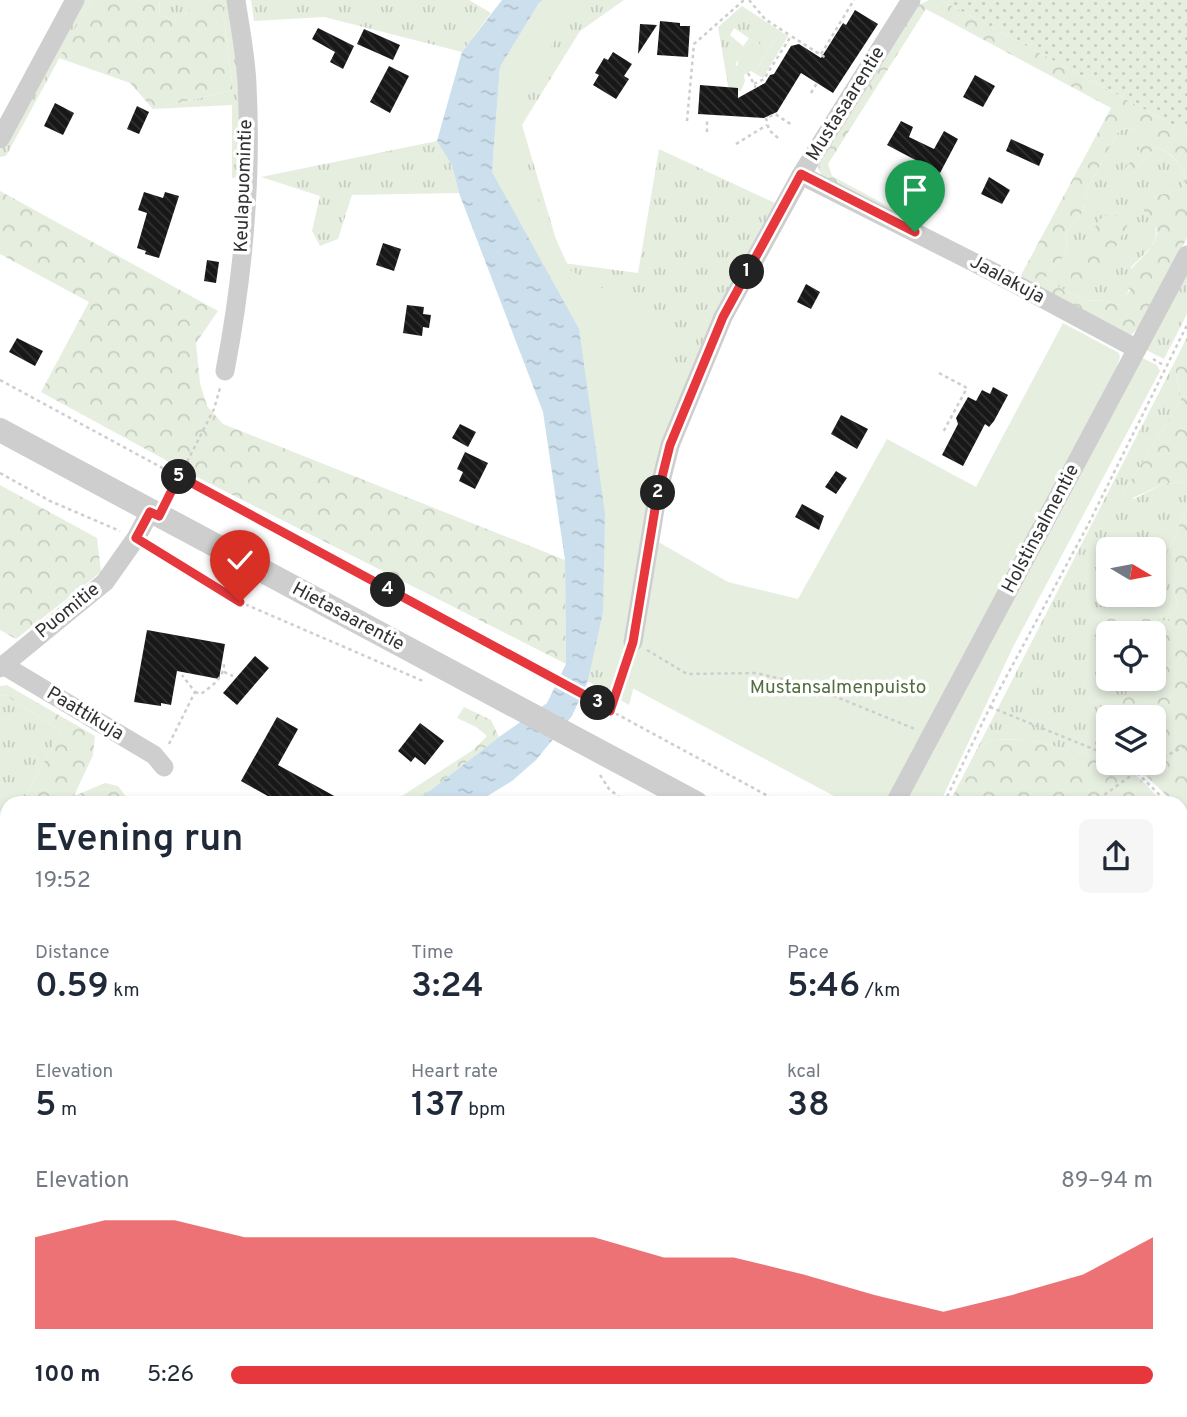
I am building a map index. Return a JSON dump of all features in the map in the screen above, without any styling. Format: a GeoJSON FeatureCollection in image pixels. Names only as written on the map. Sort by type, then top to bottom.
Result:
{"type":"FeatureCollection","features":[{"type":"Feature","properties":{"kind":"street"},"geometry":{"type":"LineString","coordinates":[[0,139],[75,0]]}},
{"type":"Feature","properties":{"kind":"street","name":"Keulapuomintie"},"geometry":{"type":"LineString","coordinates":[[225,371],[244,246],[248,180],[247,83],[236,0]]}},
{"type":"Feature","properties":{"kind":"street","name":"Mustasaarentie"},"geometry":{"type":"LineString","coordinates":[[633,642],[657,497],[670,445],[723,317],[801,174],[911,0]]}},
{"type":"Feature","properties":{"kind":"street","name":"Jaalakuja"},"geometry":{"type":"LineString","coordinates":[[801,174],[1137,349]]}},
{"type":"Feature","properties":{"kind":"street","name":"Holstinsalmentie"},"geometry":{"type":"LineString","coordinates":[[899,796],[1187,255]]}},
{"type":"Feature","properties":{"kind":"street","name":"Hietasaarentie"},"geometry":{"type":"LineString","coordinates":[[0,430],[683,796]]}},
{"type":"Feature","properties":{"kind":"street","name":"Puomitie"},"geometry":{"type":"LineString","coordinates":[[1,666],[105,582],[155,514]]}},
{"type":"Feature","properties":{"kind":"street","name":"Paattikuja"},"geometry":{"type":"LineString","coordinates":[[1,666],[154,755],[162,765]]}},
{"type":"Feature","properties":{"kind":"path"},"geometry":{"type":"LineString","coordinates":[[687,121],[694,44],[744,0]]}},
{"type":"Feature","properties":{"kind":"path"},"geometry":{"type":"LineString","coordinates":[[749,0],[765,19],[826,58]]}},
{"type":"Feature","properties":{"kind":"path"},"geometry":{"type":"LineString","coordinates":[[821,55],[854,0]]}},
{"type":"Feature","properties":{"kind":"path"},"geometry":{"type":"LineString","coordinates":[[748,73],[755,86],[764,79],[790,36]]}},
{"type":"Feature","properties":{"kind":"path"},"geometry":{"type":"LineString","coordinates":[[811,93],[817,83]]}},
{"type":"Feature","properties":{"kind":"path"},"geometry":{"type":"LineString","coordinates":[[778,138],[769,130],[766,118],[775,114],[792,125]]}},
{"type":"Feature","properties":{"kind":"path"},"geometry":{"type":"LineString","coordinates":[[706,132],[708,119]]}},
{"type":"Feature","properties":{"kind":"path"},"geometry":{"type":"LineString","coordinates":[[736,145],[767,125]]}},
{"type":"Feature","properties":{"kind":"path"},"geometry":{"type":"LineString","coordinates":[[947,796],[990,707],[1088,525],[1187,325]]}},
{"type":"Feature","properties":{"kind":"path"},"geometry":{"type":"LineString","coordinates":[[155,514],[179,476],[214,409],[225,371]]}},
{"type":"Feature","properties":{"kind":"path"},"geometry":{"type":"LineString","coordinates":[[939,373],[967,388],[942,435]]}},
{"type":"Feature","properties":{"kind":"path"},"geometry":{"type":"LineString","coordinates":[[0,380],[768,796]]}},
{"type":"Feature","properties":{"kind":"path"},"geometry":{"type":"LineString","coordinates":[[0,473],[50,501],[136,538],[240,602],[423,681]]}},
{"type":"Feature","properties":{"kind":"path"},"geometry":{"type":"LineString","coordinates":[[610,711],[633,642],[687,674],[756,673],[807,685],[931,736]]}},
{"type":"Feature","properties":{"kind":"path"},"geometry":{"type":"LineString","coordinates":[[182,675],[195,692],[201,694],[215,684],[224,671],[224,662]]}},
{"type":"Feature","properties":{"kind":"path"},"geometry":{"type":"LineString","coordinates":[[224,671],[233,676]]}},
{"type":"Feature","properties":{"kind":"path"},"geometry":{"type":"LineString","coordinates":[[162,765],[195,692]]}},
{"type":"Feature","properties":{"kind":"path"},"geometry":{"type":"LineString","coordinates":[[990,707],[1096,750]]}},
{"type":"Feature","properties":{"kind":"path"},"geometry":{"type":"LineString","coordinates":[[1166,756],[1187,745]]}},
{"type":"Feature","properties":{"kind":"path"},"geometry":{"type":"LineString","coordinates":[[1103,796],[1132,775]]}},
{"type":"Feature","properties":{"kind":"path"},"geometry":{"type":"LineString","coordinates":[[1139,775],[1161,796]]}},
{"type":"Feature","properties":{"kind":"green space"},"geometry":{"type":"Polygon","coordinates":[[[81,0],[91,0],[6,156],[0,157],[0,150],[81,0]]]}},
{"type":"Feature","properties":{"kind":"green space"},"geometry":{"type":"Polygon","coordinates":[[[91,0],[159,0],[160,16],[175,20],[195,6],[196,0],[220,0],[233,90],[153,109],[130,83],[59,58],[91,0]]]}},
{"type":"Feature","properties":{"kind":"green space"},"geometry":{"type":"Polygon","coordinates":[[[159,0],[197,0],[196,6],[175,20],[160,16],[159,0]]]}},
{"type":"Feature","properties":{"kind":"green space"},"geometry":{"type":"Polygon","coordinates":[[[220,0],[231,0],[235,29],[242,177],[232,178],[232,105],[153,109],[233,90],[220,0]]]}},
{"type":"Feature","properties":{"kind":"green space"},"geometry":{"type":"Polygon","coordinates":[[[251,0],[469,0],[491,13],[462,52],[324,17],[254,21],[251,0]]]}},
{"type":"Feature","properties":{"kind":"green space"},"geometry":{"type":"Polygon","coordinates":[[[543,0],[624,0],[580,31],[522,125],[563,263],[638,273],[659,149],[775,203],[663,444],[638,670],[629,705],[588,681],[603,612],[500,67],[543,0]]]}},
{"type":"Feature","properties":{"kind":"green space","name":"Mustansalmenpuisto"},"geometry":{"type":"Polygon","coordinates":[[[543,0],[579,0],[530,83],[518,128],[530,182],[570,270],[678,331],[667,350],[670,383],[695,397],[655,540],[728,582],[798,599],[887,439],[976,487],[1063,323],[1119,353],[1114,375],[891,796],[834,796],[591,666],[603,612],[492,172],[500,67],[543,0]]]}},
{"type":"Feature","properties":{"kind":"green space"},"geometry":{"type":"Polygon","coordinates":[[[929,0],[941,0],[1187,132],[1187,238],[1140,326],[1131,335],[1020,277],[1111,108],[926,9],[828,164],[832,176],[914,220],[913,224],[823,177],[818,169],[821,152],[916,6],[929,0]],[[1125,128],[1118,132],[1087,189],[1084,210],[1066,233],[1067,252],[1044,279],[1084,300],[1106,301],[1119,305],[1130,290],[1124,278],[1151,247],[1157,232],[1154,223],[1145,215],[1143,205],[1149,198],[1182,189],[1186,177],[1174,158],[1155,147],[1132,175],[1128,174],[1125,169],[1146,139],[1136,131],[1125,128]]]}},
{"type":"Feature","properties":{"kind":"green space"},"geometry":{"type":"Polygon","coordinates":[[[941,0],[1187,0],[1187,132],[941,0]]]}},
{"type":"Feature","properties":{"kind":"green space"},"geometry":{"type":"Polygon","coordinates":[[[742,6],[788,36],[763,78],[754,73],[778,35],[759,45],[734,28],[730,35],[743,46],[729,91],[718,27],[742,6]]]}},
{"type":"Feature","properties":{"kind":"green space"},"geometry":{"type":"Polygon","coordinates":[[[769,29],[778,35],[754,73],[751,71],[744,75],[741,91],[729,91],[726,69],[738,65],[737,55],[749,38],[759,45],[769,29]]]}},
{"type":"Feature","properties":{"kind":"green space"},"geometry":{"type":"Polygon","coordinates":[[[1125,128],[1136,131],[1147,139],[1125,169],[1132,175],[1155,147],[1174,158],[1186,177],[1182,189],[1149,198],[1156,237],[1149,249],[1131,267],[1128,292],[1119,305],[1106,301],[1084,300],[1044,279],[1067,252],[1066,233],[1084,210],[1087,189],[1118,132],[1125,128]]]}},
{"type":"Feature","properties":{"kind":"green space"},"geometry":{"type":"Polygon","coordinates":[[[437,141],[452,164],[459,193],[352,195],[338,239],[320,246],[312,231],[320,196],[261,177],[437,141]]]}},
{"type":"Feature","properties":{"kind":"green space"},"geometry":{"type":"Polygon","coordinates":[[[0,191],[218,311],[196,343],[200,383],[207,406],[223,424],[565,560],[566,664],[195,476],[41,392],[89,302],[0,254],[0,191]]]}},
{"type":"Feature","properties":{"kind":"green space"},"geometry":{"type":"Polygon","coordinates":[[[1106,215],[1123,215],[1128,224],[1103,267],[1080,285],[1071,279],[1071,271],[1099,220],[1106,215]]]}},
{"type":"Feature","properties":{"kind":"green space"},"geometry":{"type":"Polygon","coordinates":[[[1187,271],[1187,314],[1164,359],[1146,350],[1187,271]]]}},
{"type":"Feature","properties":{"kind":"green space"},"geometry":{"type":"Polygon","coordinates":[[[1187,337],[1187,481],[1161,485],[1124,502],[1122,495],[1181,400],[1174,363],[1187,337]]]}},
{"type":"Feature","properties":{"kind":"green space"},"geometry":{"type":"Polygon","coordinates":[[[1140,357],[1157,365],[1160,371],[1013,647],[943,796],[907,796],[1140,357]]]}},
{"type":"Feature","properties":{"kind":"green space"},"geometry":{"type":"Polygon","coordinates":[[[1174,363],[1181,400],[1122,495],[1134,499],[1161,485],[1187,481],[1187,507],[1166,557],[1166,537],[1096,537],[1096,607],[1166,607],[1166,563],[1178,605],[1173,622],[1108,616],[1106,621],[1096,621],[1096,691],[1128,691],[1119,705],[1096,705],[1096,757],[1029,740],[993,739],[977,749],[1174,363]]]}},
{"type":"Feature","properties":{"kind":"green space"},"geometry":{"type":"Polygon","coordinates":[[[0,485],[97,538],[101,572],[16,639],[0,630],[0,485]]]}},
{"type":"Feature","properties":{"kind":"green space"},"geometry":{"type":"Polygon","coordinates":[[[1187,507],[1187,796],[1167,796],[1145,775],[1166,775],[1166,705],[1119,705],[1128,691],[1166,691],[1166,621],[1101,621],[1108,616],[1173,621],[1178,605],[1166,557],[1187,507]]]}},
{"type":"Feature","properties":{"kind":"green space"},"geometry":{"type":"Polygon","coordinates":[[[7,685],[95,736],[93,755],[74,796],[26,796],[61,731],[5,695],[0,696],[0,686],[7,685]]]}},
{"type":"Feature","properties":{"kind":"green space"},"geometry":{"type":"Polygon","coordinates":[[[5,695],[61,731],[26,796],[0,796],[0,696],[5,695]]]}},
{"type":"Feature","properties":{"kind":"green space"},"geometry":{"type":"Polygon","coordinates":[[[464,707],[491,720],[499,737],[423,796],[402,796],[473,750],[487,736],[457,718],[464,707]]]}},
{"type":"Feature","properties":{"kind":"green space"},"geometry":{"type":"Polygon","coordinates":[[[993,739],[1029,740],[1096,757],[1096,775],[1135,775],[1157,796],[953,796],[977,749],[993,739]]]}},
{"type":"Feature","properties":{"kind":"green space"},"geometry":{"type":"Polygon","coordinates":[[[105,783],[118,786],[126,796],[74,796],[105,783]]]}},
{"type":"Feature","properties":{"kind":"water"},"geometry":{"type":"Polygon","coordinates":[[[502,0],[543,0],[500,67],[492,172],[579,329],[605,514],[603,612],[588,681],[572,716],[536,760],[512,781],[487,796],[423,796],[547,703],[566,664],[565,560],[543,412],[459,193],[452,165],[437,141],[462,52],[502,0]]]}},
{"type":"Feature","properties":{"kind":"building"},"geometry":{"type":"Polygon","coordinates":[[[855,10],[878,24],[833,93],[801,73],[777,112],[764,118],[698,114],[700,85],[738,88],[738,98],[765,83],[770,75],[774,74],[791,46],[799,44],[821,58],[843,23],[846,25],[855,10]]]}},
{"type":"Feature","properties":{"kind":"building"},"geometry":{"type":"Polygon","coordinates":[[[660,21],[690,26],[688,57],[657,55],[660,21]]]}},
{"type":"Feature","properties":{"kind":"building"},"geometry":{"type":"Polygon","coordinates":[[[640,24],[657,25],[638,54],[640,24]]]}},
{"type":"Feature","properties":{"kind":"building"},"geometry":{"type":"Polygon","coordinates":[[[318,28],[354,46],[343,69],[330,62],[335,52],[312,39],[318,28]]]}},
{"type":"Feature","properties":{"kind":"building"},"geometry":{"type":"Polygon","coordinates":[[[364,29],[400,45],[393,60],[357,44],[364,29]]]}},
{"type":"Feature","properties":{"kind":"building"},"geometry":{"type":"Polygon","coordinates":[[[613,52],[632,64],[624,76],[629,79],[616,99],[593,85],[599,75],[595,73],[604,58],[608,60],[613,52]]]}},
{"type":"Feature","properties":{"kind":"building"},"geometry":{"type":"Polygon","coordinates":[[[389,66],[409,76],[390,113],[370,102],[389,66]]]}},
{"type":"Feature","properties":{"kind":"building"},"geometry":{"type":"Polygon","coordinates":[[[975,75],[995,86],[983,107],[963,97],[975,75]]]}},
{"type":"Feature","properties":{"kind":"building"},"geometry":{"type":"Polygon","coordinates":[[[55,103],[74,113],[63,135],[44,126],[55,103]]]}},
{"type":"Feature","properties":{"kind":"building"},"geometry":{"type":"Polygon","coordinates":[[[137,106],[149,112],[139,134],[127,129],[137,106]]]}},
{"type":"Feature","properties":{"kind":"building"},"geometry":{"type":"Polygon","coordinates":[[[901,121],[913,127],[909,137],[934,149],[944,131],[958,139],[940,173],[887,145],[901,121]]]}},
{"type":"Feature","properties":{"kind":"building"},"geometry":{"type":"Polygon","coordinates":[[[1011,139],[1044,154],[1039,166],[1006,151],[1011,139]]]}},
{"type":"Feature","properties":{"kind":"building"},"geometry":{"type":"Polygon","coordinates":[[[989,177],[1010,190],[1002,204],[981,194],[989,177]]]}},
{"type":"Feature","properties":{"kind":"building"},"geometry":{"type":"Polygon","coordinates":[[[144,192],[163,198],[165,192],[179,196],[159,258],[145,254],[146,251],[137,248],[147,213],[138,210],[144,192]]]}},
{"type":"Feature","properties":{"kind":"building"},"geometry":{"type":"Polygon","coordinates":[[[383,243],[401,249],[394,271],[376,265],[383,243]]]}},
{"type":"Feature","properties":{"kind":"building"},"geometry":{"type":"Polygon","coordinates":[[[207,260],[219,262],[216,283],[204,281],[207,260]]]}},
{"type":"Feature","properties":{"kind":"building"},"geometry":{"type":"Polygon","coordinates":[[[806,284],[820,292],[811,309],[797,302],[806,284]]]}},
{"type":"Feature","properties":{"kind":"building"},"geometry":{"type":"Polygon","coordinates":[[[407,305],[424,307],[423,314],[431,315],[429,328],[423,327],[422,336],[403,333],[407,305]]]}},
{"type":"Feature","properties":{"kind":"building"},"geometry":{"type":"Polygon","coordinates":[[[17,338],[43,351],[35,366],[9,352],[17,338]]]}},
{"type":"Feature","properties":{"kind":"building"},"geometry":{"type":"Polygon","coordinates":[[[993,387],[1008,395],[994,421],[989,427],[985,424],[963,466],[942,455],[958,424],[956,418],[968,397],[976,401],[982,390],[990,394],[993,387]]]}},
{"type":"Feature","properties":{"kind":"building"},"geometry":{"type":"Polygon","coordinates":[[[841,415],[868,429],[857,449],[831,434],[841,415]]]}},
{"type":"Feature","properties":{"kind":"building"},"geometry":{"type":"Polygon","coordinates":[[[460,424],[476,432],[468,447],[452,438],[460,424]]]}},
{"type":"Feature","properties":{"kind":"building"},"geometry":{"type":"Polygon","coordinates":[[[465,452],[488,463],[475,489],[459,481],[463,472],[457,469],[465,452]]]}},
{"type":"Feature","properties":{"kind":"building"},"geometry":{"type":"Polygon","coordinates":[[[836,471],[847,478],[836,494],[825,487],[836,471]]]}},
{"type":"Feature","properties":{"kind":"building"},"geometry":{"type":"Polygon","coordinates":[[[802,504],[824,516],[819,530],[795,517],[802,504]]]}},
{"type":"Feature","properties":{"kind":"building"},"geometry":{"type":"Polygon","coordinates":[[[147,630],[225,644],[219,679],[177,671],[171,705],[134,702],[147,630]]]}},
{"type":"Feature","properties":{"kind":"building"},"geometry":{"type":"Polygon","coordinates":[[[255,656],[269,668],[237,705],[223,693],[255,656]]]}},
{"type":"Feature","properties":{"kind":"building"},"geometry":{"type":"Polygon","coordinates":[[[277,717],[298,729],[278,765],[334,796],[268,796],[241,781],[277,717]]]}},
{"type":"Feature","properties":{"kind":"building"},"geometry":{"type":"Polygon","coordinates":[[[420,723],[444,741],[425,765],[415,757],[411,762],[398,751],[420,723]]]}},
{"type":"Feature","properties":{"kind":"route"},"geometry":{"type":"LineString","coordinates":[[240,602],[136,538],[150,512],[159,516],[179,476],[610,711],[633,642],[657,497],[670,445],[723,317],[801,174],[915,232]]}}]}
